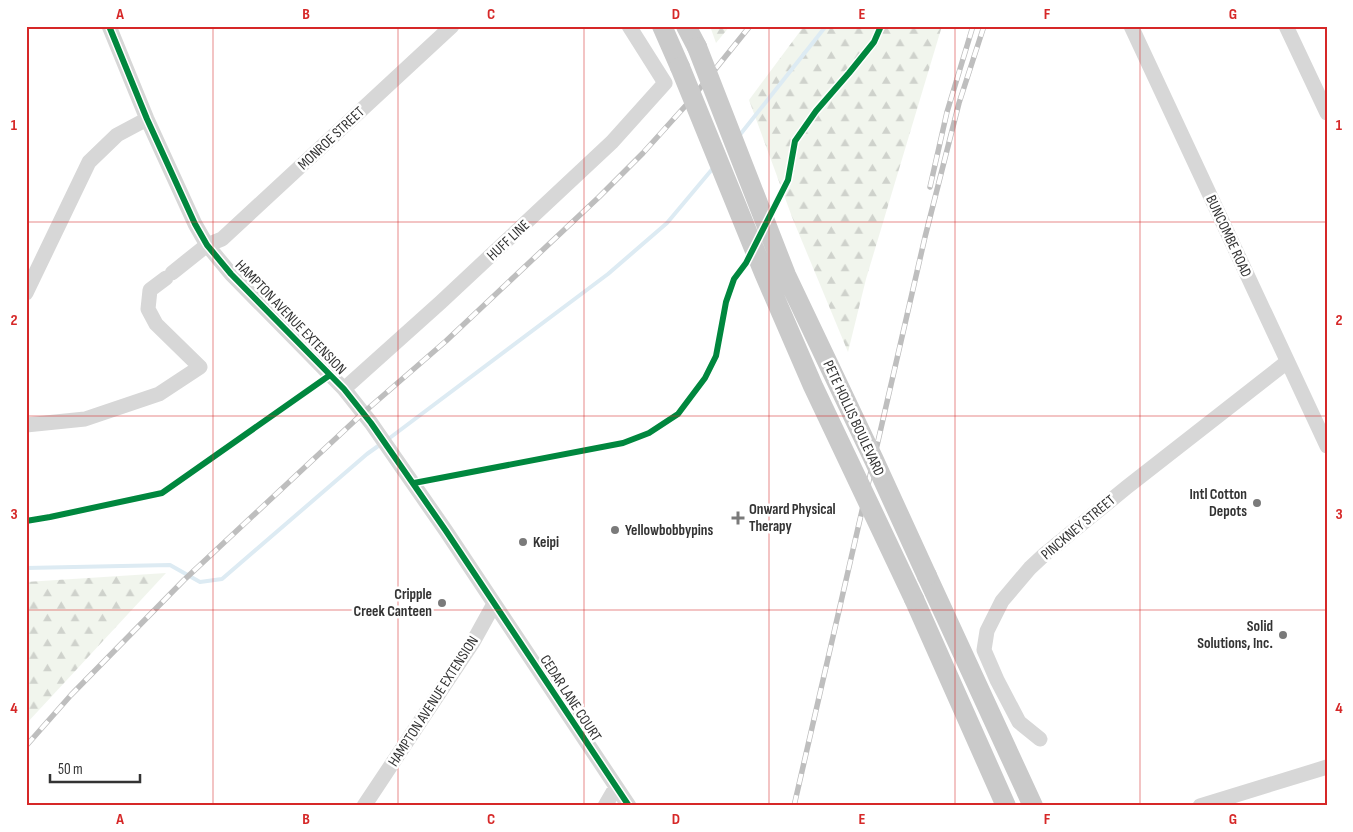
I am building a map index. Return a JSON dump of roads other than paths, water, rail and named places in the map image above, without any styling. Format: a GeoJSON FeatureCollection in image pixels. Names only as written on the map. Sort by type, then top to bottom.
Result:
{"type":"FeatureCollection","features":[{"type":"Feature","properties":{"kind":"main road","name":"PETE HOLLIS BOULEVARD"},"geometry":{"type":"LineString","coordinates":[[662,26],[764,273],[810,377],[914,599],[1006,806]]}},
{"type":"Feature","properties":{"kind":"main road","name":"PETE HOLLIS BOULEVARD"},"geometry":{"type":"LineString","coordinates":[[686,26],[697,47],[786,275],[870,451],[1034,806]]}},
{"type":"Feature","properties":{"kind":"main road"},"geometry":{"type":"LineString","coordinates":[[1023,784],[1045,806]]}},
{"type":"Feature","properties":{"kind":"street","name":"HAMPTON AVENUE EXTENSION"},"geometry":{"type":"LineString","coordinates":[[110,26],[147,119],[194,224],[207,245],[231,274],[344,389],[371,423],[441,523],[494,604],[473,642],[364,806]]}},
{"type":"Feature","properties":{"kind":"street","name":"MONROE STREET"},"geometry":{"type":"LineString","coordinates":[[26,424],[85,419],[122,407],[159,394],[200,367],[156,324],[148,309],[150,290],[207,245],[222,238],[452,26]]}},
{"type":"Feature","properties":{"kind":"street","name":"HUFF LINE"},"geometry":{"type":"LineString","coordinates":[[344,389],[448,296],[612,142],[665,83],[629,26]]}},
{"type":"Feature","properties":{"kind":"street","name":"BUNCOMBE ROAD"},"geometry":{"type":"LineString","coordinates":[[1131,26],[1286,362],[1327,446]]}},
{"type":"Feature","properties":{"kind":"street"},"geometry":{"type":"LineString","coordinates":[[1286,26],[1327,114]]}},
{"type":"Feature","properties":{"kind":"street"},"geometry":{"type":"LineString","coordinates":[[26,293],[89,162],[117,135],[147,119]]}},
{"type":"Feature","properties":{"kind":"street","name":"PINCKNEY STREET"},"geometry":{"type":"LineString","coordinates":[[1040,738],[1019,722],[984,650],[987,631],[1002,601],[1030,568],[1045,554],[1286,362]]}},
{"type":"Feature","properties":{"kind":"street","name":"CEDAR LANE COURT"},"geometry":{"type":"LineString","coordinates":[[494,604],[629,806]]}},
{"type":"Feature","properties":{"kind":"street"},"geometry":{"type":"LineString","coordinates":[[1200,806],[1327,767]]}},
{"type":"Feature","properties":{"kind":"street"},"geometry":{"type":"LineString","coordinates":[[605,806],[616,787]]}},
{"type":"Feature","properties":{"kind":"waterway"},"geometry":{"type":"LineString","coordinates":[[739,136],[826,26]]}},
{"type":"Feature","properties":{"kind":"waterway"},"geometry":{"type":"LineString","coordinates":[[387,440],[608,274],[667,223],[714,167]]}},
{"type":"Feature","properties":{"kind":"waterway"},"geometry":{"type":"LineString","coordinates":[[26,568],[170,565],[200,582],[222,579],[381,444]]}},
{"type":"Feature","properties":{"kind":"railway"},"geometry":{"type":"LineString","coordinates":[[26,746],[71,695],[184,580],[363,413],[446,341],[599,197],[643,153],[688,103],[750,26]]}},
{"type":"Feature","properties":{"kind":"railway"},"geometry":{"type":"LineString","coordinates":[[930,187],[947,112],[973,26]]}},
{"type":"Feature","properties":{"kind":"railway"},"geometry":{"type":"LineString","coordinates":[[794,806],[925,237],[959,103],[984,26]]}},
{"type":"Feature","properties":{"kind":"place","name":"Intl Cotton Depots"},"geometry":{"type":"Point","coordinates":[1257,503]}},
{"type":"Feature","properties":{"kind":"place","name":"Onward Physical Therapy"},"geometry":{"type":"Point","coordinates":[738,518]}},
{"type":"Feature","properties":{"kind":"place","name":"Yellowbobbypins"},"geometry":{"type":"Point","coordinates":[615,530]}},
{"type":"Feature","properties":{"kind":"place","name":"Keipi"},"geometry":{"type":"Point","coordinates":[523,542]}},
{"type":"Feature","properties":{"kind":"place","name":"Cripple Creek Canteen"},"geometry":{"type":"Point","coordinates":[442,603]}},
{"type":"Feature","properties":{"kind":"place","name":"Solid Solutions, Inc."},"geometry":{"type":"Point","coordinates":[1283,635]}}]}
